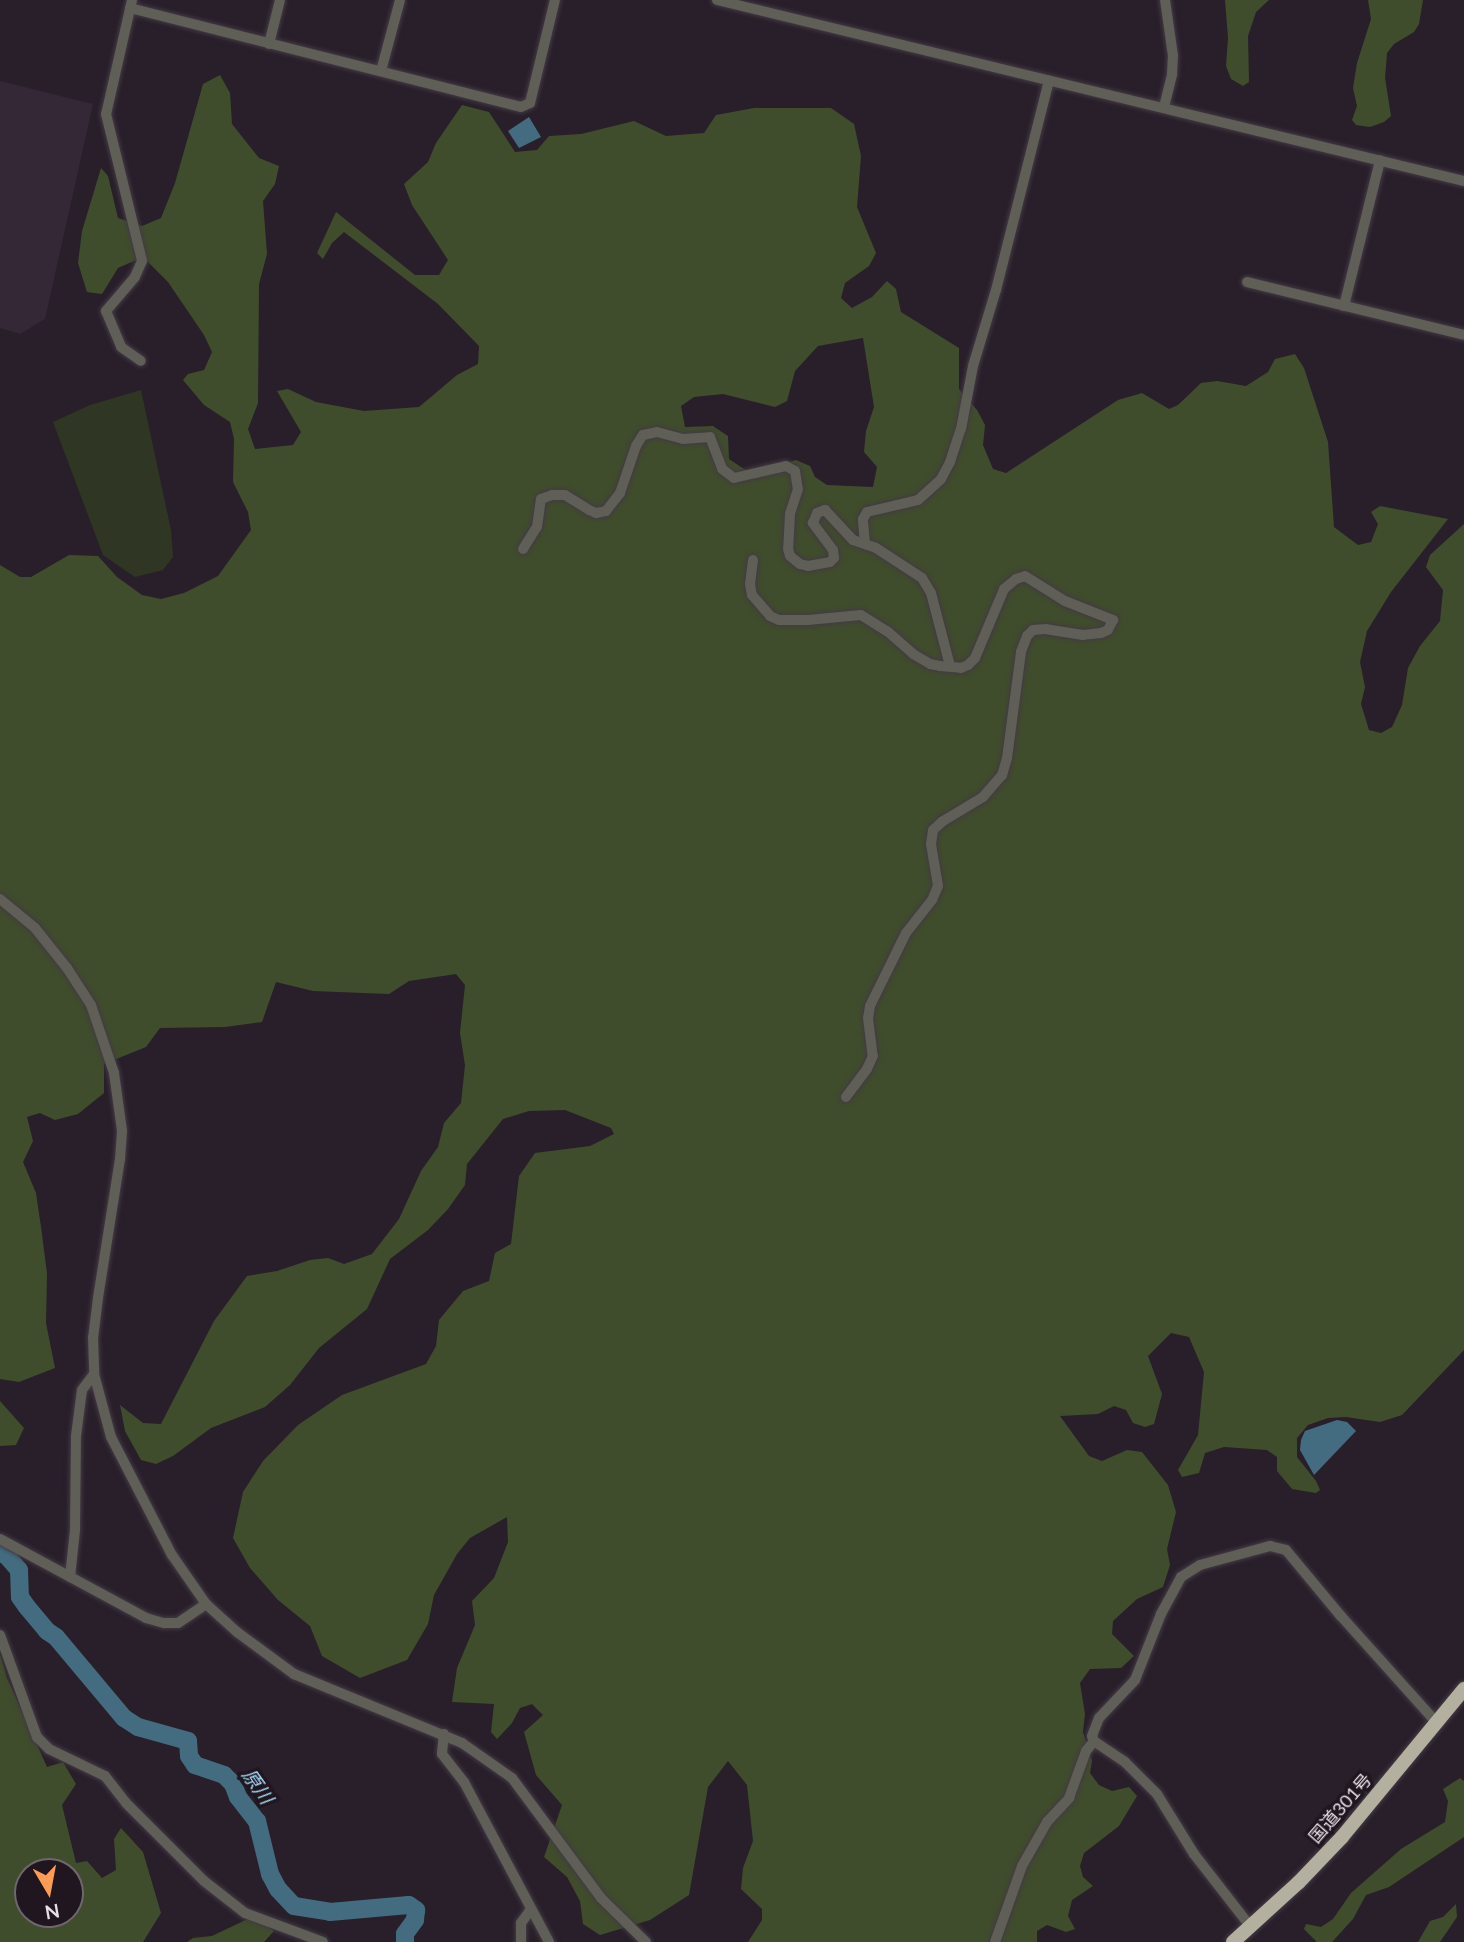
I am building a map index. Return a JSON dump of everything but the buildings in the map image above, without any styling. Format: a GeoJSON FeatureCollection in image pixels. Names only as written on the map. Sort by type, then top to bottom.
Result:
{"type":"FeatureCollection","features":[{"type":"Feature","properties":{"kind":"highway","name":"国道301号"},"geometry":{"type":"LineString","coordinates":[[1233,1942],[1342,1837],[1464,1689]]}},
{"type":"Feature","properties":{"kind":"street"},"geometry":{"type":"LineString","coordinates":[[269,44],[280,0]]}},
{"type":"Feature","properties":{"kind":"street"},"geometry":{"type":"LineString","coordinates":[[381,71],[400,0]]}},
{"type":"Feature","properties":{"kind":"street"},"geometry":{"type":"LineString","coordinates":[[141,361],[121,347],[106,311],[135,277],[142,261],[106,114],[131,4],[269,44],[521,107],[530,103],[555,0]]}},
{"type":"Feature","properties":{"kind":"street"},"geometry":{"type":"LineString","coordinates":[[717,0],[1464,181]]}},
{"type":"Feature","properties":{"kind":"street"},"geometry":{"type":"LineString","coordinates":[[1164,107],[1172,74],[1173,56],[1165,0]]}},
{"type":"Feature","properties":{"kind":"street"},"geometry":{"type":"LineString","coordinates":[[865,544],[863,519],[866,512],[918,500],[942,480],[950,462],[961,429],[973,366],[996,290],[1049,81]]}},
{"type":"Feature","properties":{"kind":"street"},"geometry":{"type":"LineString","coordinates":[[1345,306],[1380,160]]}},
{"type":"Feature","properties":{"kind":"street"},"geometry":{"type":"LineString","coordinates":[[1247,282],[1464,335]]}},
{"type":"Feature","properties":{"kind":"street"},"geometry":{"type":"LineString","coordinates":[[523,549],[537,527],[541,499],[552,495],[565,495],[589,510],[606,511],[620,493],[636,446],[643,435],[657,432],[683,439],[710,438],[722,469],[734,478],[786,466],[795,471],[798,489],[790,514],[788,549],[790,556],[800,564],[808,566],[830,562],[834,558],[833,550],[813,523],[817,513],[825,510],[853,540],[876,548],[922,578],[931,593],[950,666]]}},
{"type":"Feature","properties":{"kind":"street"},"geometry":{"type":"LineString","coordinates":[[753,560],[750,584],[752,595],[769,616],[779,620],[808,620],[861,615],[870,618],[930,664],[961,668],[975,658],[997,600],[1010,584],[1025,576],[1065,601],[1113,620],[1108,630],[1101,633],[1083,635],[1046,629],[1033,630],[1027,636],[1021,652],[1007,758],[1002,775],[983,797],[933,830],[931,844],[938,886],[932,900],[906,933],[870,1006],[868,1018],[873,1056],[867,1069],[846,1097]]}},
{"type":"Feature","properties":{"kind":"street"},"geometry":{"type":"LineString","coordinates":[[0,899],[35,928],[67,968],[91,1005],[114,1073],[122,1130],[120,1159],[98,1298],[94,1374],[111,1437],[172,1555],[206,1604],[237,1632],[295,1674],[444,1734],[481,1754],[512,1778],[601,1898],[646,1942]]}},
{"type":"Feature","properties":{"kind":"street"},"geometry":{"type":"LineString","coordinates":[[70,1577],[75,1530],[76,1436],[82,1390],[94,1374]]}},
{"type":"Feature","properties":{"kind":"street"},"geometry":{"type":"LineString","coordinates":[[0,1539],[145,1618],[178,1623],[206,1604]]}},
{"type":"Feature","properties":{"kind":"street"},"geometry":{"type":"LineString","coordinates":[[995,1942],[1022,1866],[1047,1822],[1069,1798],[1086,1751],[1094,1741],[1093,1727],[1135,1680],[1161,1614],[1181,1577],[1200,1564],[1270,1546],[1286,1549],[1340,1615],[1437,1723]]}},
{"type":"Feature","properties":{"kind":"street"},"geometry":{"type":"LineString","coordinates":[[0,1635],[37,1737],[49,1749],[105,1776],[126,1803],[204,1881],[245,1913],[323,1942]]}},
{"type":"Feature","properties":{"kind":"street"},"geometry":{"type":"LineString","coordinates":[[444,1734],[442,1754],[464,1782],[549,1942]]}},
{"type":"Feature","properties":{"kind":"street"},"geometry":{"type":"LineString","coordinates":[[1094,1741],[1125,1762],[1157,1794],[1194,1854],[1250,1926]]}},
{"type":"Feature","properties":{"kind":"street"},"geometry":{"type":"LineString","coordinates":[[521,1942],[521,1923],[531,1909]]}},
{"type":"Feature","properties":{"kind":"shaded area"},"geometry":{"type":"Polygon","coordinates":[[[0,81],[93,104],[45,319],[20,334],[0,328],[0,81]]]}},
{"type":"Feature","properties":{"kind":"green space"},"geometry":{"type":"Polygon","coordinates":[[[1225,0],[1269,0],[1256,12],[1248,36],[1249,82],[1243,86],[1231,79],[1226,66],[1228,38],[1225,0]]]}},
{"type":"Feature","properties":{"kind":"green space"},"geometry":{"type":"Polygon","coordinates":[[[1368,0],[1423,0],[1419,24],[1414,32],[1394,44],[1387,53],[1385,78],[1391,116],[1370,127],[1356,125],[1352,120],[1357,106],[1353,88],[1357,63],[1371,19],[1368,0]]]}},
{"type":"Feature","properties":{"kind":"green space"},"geometry":{"type":"Polygon","coordinates":[[[220,75],[230,93],[232,124],[259,158],[279,166],[275,184],[263,201],[267,254],[259,284],[258,403],[248,429],[255,449],[293,445],[301,432],[277,391],[288,389],[316,402],[364,411],[419,407],[457,375],[478,364],[479,346],[438,304],[344,232],[332,243],[323,259],[317,253],[336,212],[415,275],[439,275],[448,260],[412,205],[404,184],[428,162],[436,143],[462,105],[489,112],[515,152],[537,150],[549,136],[581,134],[634,121],[666,136],[704,133],[716,115],[754,108],[831,108],[854,124],[861,156],[857,207],[876,253],[869,266],[845,283],[841,298],[852,308],[872,297],[887,281],[896,289],[901,312],[959,348],[959,389],[977,410],[985,425],[983,445],[993,469],[1006,473],[1118,400],[1142,393],[1169,409],[1178,405],[1201,383],[1217,381],[1246,386],[1268,372],[1275,359],[1295,354],[1304,368],[1328,442],[1334,527],[1358,545],[1371,542],[1378,524],[1371,512],[1380,506],[1448,519],[1391,592],[1367,631],[1360,662],[1365,687],[1361,704],[1369,730],[1381,733],[1392,727],[1402,705],[1408,668],[1420,646],[1440,621],[1443,590],[1426,567],[1430,555],[1464,524],[1464,1350],[1402,1415],[1380,1422],[1346,1417],[1328,1418],[1308,1425],[1297,1438],[1297,1457],[1316,1481],[1320,1490],[1316,1493],[1292,1489],[1277,1471],[1277,1457],[1267,1450],[1224,1447],[1205,1453],[1199,1473],[1182,1477],[1178,1470],[1198,1435],[1204,1372],[1189,1337],[1171,1333],[1148,1356],[1162,1394],[1154,1424],[1145,1427],[1133,1423],[1126,1410],[1114,1406],[1098,1414],[1060,1416],[1089,1456],[1102,1461],[1127,1450],[1142,1452],[1168,1485],[1176,1512],[1167,1549],[1170,1565],[1163,1587],[1137,1599],[1113,1621],[1112,1634],[1134,1656],[1121,1668],[1090,1669],[1080,1683],[1085,1714],[1083,1732],[1092,1761],[1090,1773],[1099,1785],[1112,1791],[1129,1787],[1137,1796],[1119,1826],[1084,1853],[1080,1866],[1083,1877],[1093,1886],[1072,1900],[1068,1916],[1075,1929],[1066,1932],[1047,1925],[1037,1931],[1037,1942],[748,1942],[762,1920],[762,1909],[741,1889],[743,1868],[753,1841],[747,1785],[728,1761],[708,1787],[689,1895],[650,1920],[600,1935],[583,1924],[580,1901],[567,1877],[544,1857],[562,1805],[536,1775],[524,1732],[543,1715],[532,1704],[520,1708],[512,1723],[497,1739],[491,1732],[494,1704],[452,1702],[457,1668],[475,1625],[472,1601],[494,1578],[508,1542],[507,1517],[470,1538],[457,1554],[434,1595],[428,1624],[407,1660],[360,1678],[322,1656],[310,1626],[278,1600],[250,1568],[233,1538],[243,1492],[263,1461],[298,1425],[342,1395],[426,1364],[436,1346],[439,1320],[463,1291],[489,1281],[495,1253],[511,1244],[519,1176],[535,1153],[590,1146],[614,1134],[611,1128],[565,1110],[529,1111],[503,1119],[467,1164],[465,1185],[448,1209],[428,1230],[390,1259],[367,1309],[319,1348],[290,1385],[265,1407],[211,1428],[173,1456],[156,1464],[141,1460],[125,1431],[120,1405],[143,1423],[161,1424],[214,1321],[247,1276],[277,1271],[310,1260],[328,1258],[344,1264],[372,1254],[399,1219],[421,1171],[438,1147],[444,1123],[461,1103],[465,1065],[460,1033],[465,985],[456,974],[409,981],[389,994],[313,991],[276,982],[262,1022],[225,1027],[160,1028],[146,1047],[104,1064],[104,1093],[78,1114],[55,1120],[40,1113],[27,1117],[33,1141],[23,1162],[36,1193],[47,1273],[46,1323],[55,1368],[19,1382],[0,1379],[0,565],[20,577],[31,577],[69,555],[98,556],[117,577],[142,595],[161,599],[184,593],[218,576],[251,530],[248,512],[233,482],[234,439],[230,422],[204,405],[183,380],[188,374],[204,370],[212,352],[204,335],[168,282],[143,257],[118,268],[102,294],[87,292],[78,263],[82,231],[101,168],[108,176],[118,218],[142,226],[161,218],[175,183],[203,84],[220,75]],[[863,338],[818,346],[795,371],[787,401],[775,407],[723,394],[694,397],[681,406],[685,427],[713,426],[728,436],[729,459],[750,473],[796,460],[810,466],[815,477],[827,485],[873,487],[877,467],[864,452],[866,431],[874,407],[863,338]]]}},
{"type":"Feature","properties":{"kind":"green space"},"geometry":{"type":"Polygon","coordinates":[[[141,390],[171,530],[173,557],[163,570],[135,577],[103,555],[53,422],[90,405],[141,390]]]}},
{"type":"Feature","properties":{"kind":"green space"},"geometry":{"type":"Polygon","coordinates":[[[0,1401],[24,1428],[16,1445],[0,1446],[0,1401]]]}},
{"type":"Feature","properties":{"kind":"green space"},"geometry":{"type":"Polygon","coordinates":[[[0,1654],[7,1678],[47,1767],[63,1762],[76,1784],[62,1805],[75,1858],[14,1858],[14,1928],[84,1928],[84,1862],[87,1861],[102,1878],[116,1870],[114,1839],[121,1828],[143,1852],[161,1913],[143,1942],[0,1942],[0,1654]]]}},
{"type":"Feature","properties":{"kind":"green space"},"geometry":{"type":"Polygon","coordinates":[[[1460,1778],[1464,1781],[1464,1837],[1389,1887],[1366,1895],[1353,1919],[1332,1942],[1317,1942],[1304,1929],[1306,1924],[1321,1927],[1333,1919],[1351,1893],[1401,1849],[1445,1822],[1448,1801],[1443,1789],[1460,1778]]]}},
{"type":"Feature","properties":{"kind":"green space"},"geometry":{"type":"Polygon","coordinates":[[[1456,1904],[1457,1917],[1440,1942],[1418,1942],[1430,1921],[1443,1917],[1456,1904]]]}},
{"type":"Feature","properties":{"kind":"green space"},"geometry":{"type":"Polygon","coordinates":[[[254,1916],[274,1931],[264,1942],[187,1942],[193,1938],[212,1936],[254,1916]]]}},
{"type":"Feature","properties":{"kind":"water"},"geometry":{"type":"Polygon","coordinates":[[[529,117],[541,137],[519,148],[508,131],[529,117]]]}},
{"type":"Feature","properties":{"kind":"water"},"geometry":{"type":"Polygon","coordinates":[[[1337,1420],[1347,1422],[1356,1431],[1314,1475],[1300,1450],[1301,1440],[1305,1431],[1337,1420]]]}},
{"type":"Feature","properties":{"kind":"waterway","name":"原川"},"geometry":{"type":"LineString","coordinates":[[0,1553],[6,1555],[19,1570],[20,1597],[27,1607],[124,1718],[138,1727],[188,1741],[189,1756],[195,1765],[224,1775],[233,1784],[238,1797],[257,1821],[270,1874],[278,1889],[294,1906],[330,1912],[409,1905],[416,1910],[415,1920],[405,1934],[405,1942]]}}]}
